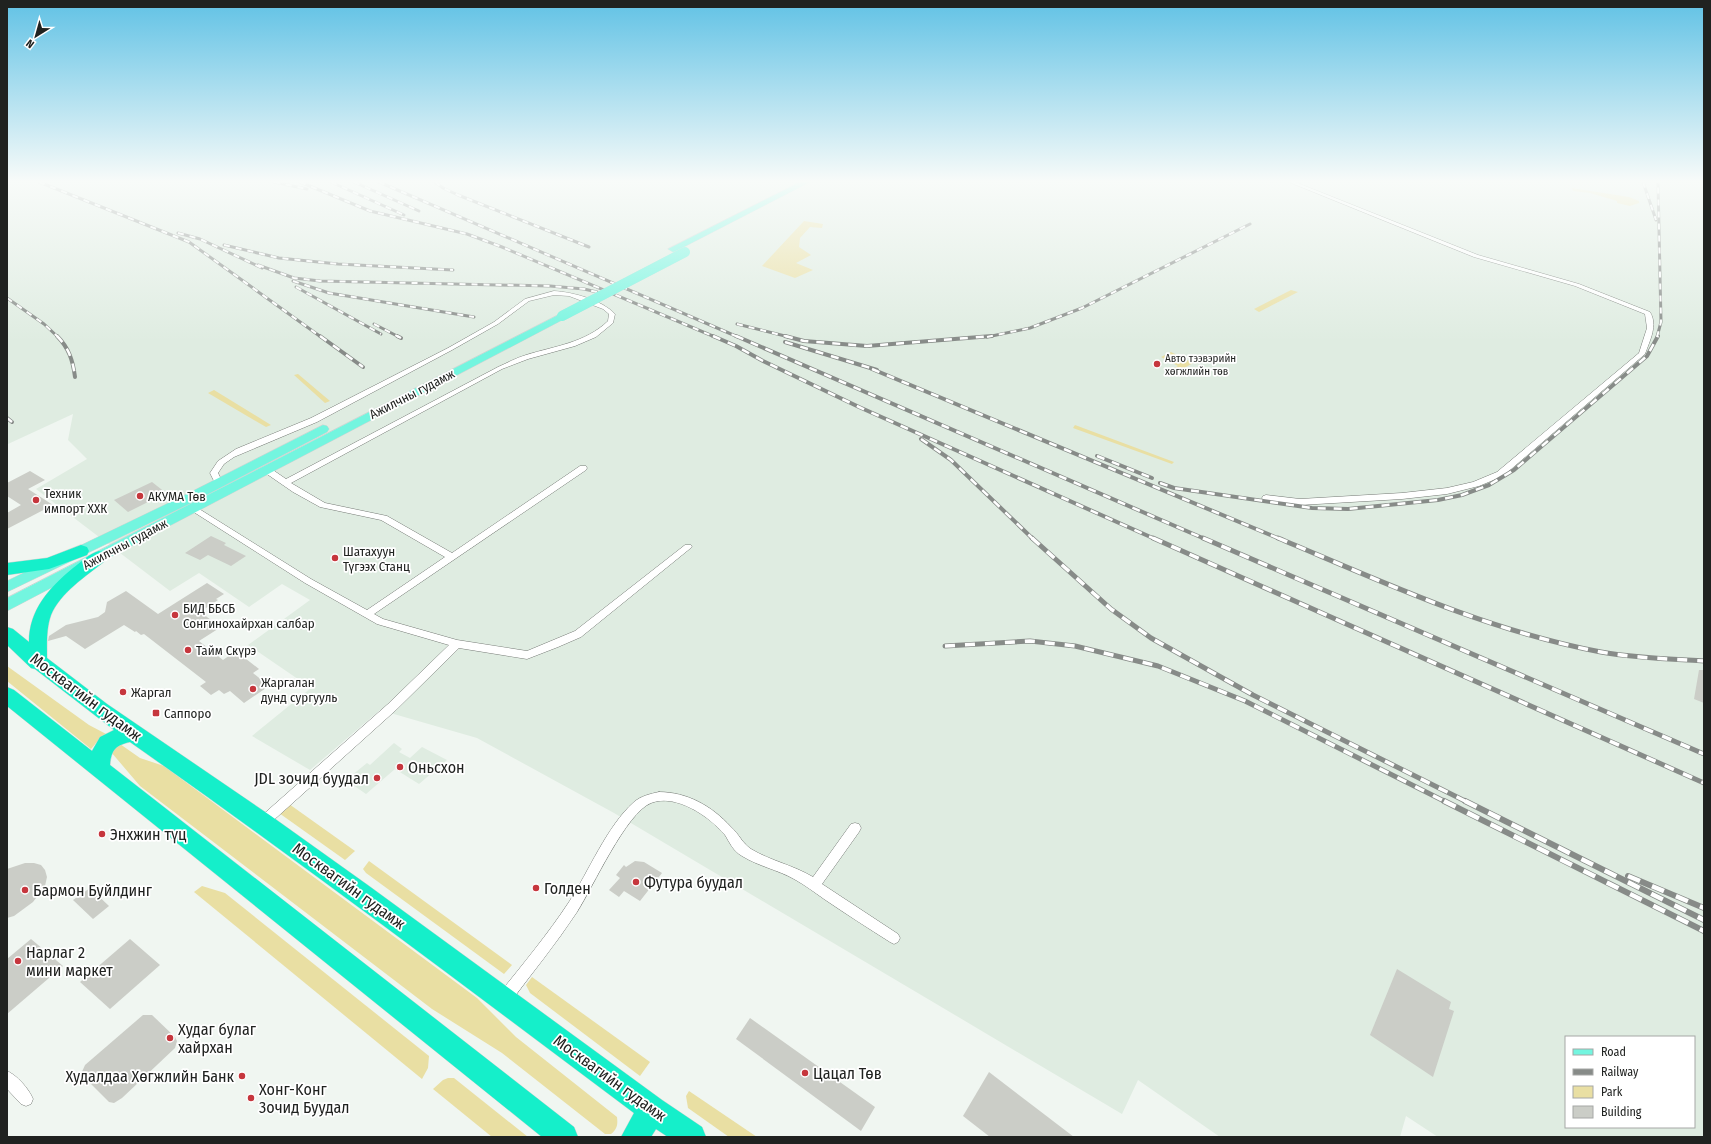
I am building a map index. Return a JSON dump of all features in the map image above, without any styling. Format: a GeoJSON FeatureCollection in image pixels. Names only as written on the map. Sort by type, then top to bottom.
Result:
{"type":"FeatureCollection","features":[{"type":"Feature","properties":{"kind":"highway"},"geometry":{"type":"LineString","coordinates":[[7,569],[49,563],[81,550]]}},
{"type":"Feature","properties":{"kind":"highway"},"geometry":{"type":"LineString","coordinates":[[38,663],[39,624],[48,605],[66,582],[99,557]]}},
{"type":"Feature","properties":{"kind":"highway","name":"Москвагийн гудамж"},"geometry":{"type":"LineString","coordinates":[[7,634],[38,663],[132,733],[262,823],[652,1110],[692,1137]]}},
{"type":"Feature","properties":{"kind":"highway"},"geometry":{"type":"LineString","coordinates":[[7,695],[564,1137]]}},
{"type":"Feature","properties":{"kind":"highway"},"geometry":{"type":"LineString","coordinates":[[99,768],[102,748],[108,742],[119,736],[132,733]]}},
{"type":"Feature","properties":{"kind":"highway"},"geometry":{"type":"LineString","coordinates":[[635,1137],[652,1110]]}},
{"type":"Feature","properties":{"kind":"main road","name":"Ажилчны гудамж"},"geometry":{"type":"LineString","coordinates":[[7,605],[267,470],[700,235]]}},
{"type":"Feature","properties":{"kind":"main road","name":"Ажилчны гудамж"},"geometry":{"type":"LineString","coordinates":[[7,587],[717,235]]}},
{"type":"Feature","properties":{"kind":"street"},"geometry":{"type":"LineString","coordinates":[[1266,498],[1300,502],[1402,496],[1447,491],[1476,484],[1500,474],[1642,354],[1649,334],[1651,317],[1648,313],[1577,286],[1476,256],[1424,235]]}},
{"type":"Feature","properties":{"kind":"street"},"geometry":{"type":"LineString","coordinates":[[219,483],[214,473],[217,466],[239,451],[314,420],[450,349],[496,323],[527,300],[554,292],[570,294],[605,308],[612,314],[613,318],[611,322],[598,332],[576,342],[528,356],[507,365],[285,483]]}},
{"type":"Feature","properties":{"kind":"street"},"geometry":{"type":"LineString","coordinates":[[368,614],[584,468]]}},
{"type":"Feature","properties":{"kind":"street"},"geometry":{"type":"LineString","coordinates":[[267,470],[285,483],[323,505],[384,518],[452,557]]}},
{"type":"Feature","properties":{"kind":"street"},"geometry":{"type":"LineString","coordinates":[[193,509],[308,581],[380,622],[457,644],[526,655],[578,634],[688,546]]}},
{"type":"Feature","properties":{"kind":"street"},"geometry":{"type":"LineString","coordinates":[[262,823],[392,707],[457,644]]}},
{"type":"Feature","properties":{"kind":"street"},"geometry":{"type":"LineString","coordinates":[[503,1000],[550,940],[574,905],[622,825],[637,807],[648,799],[668,796],[686,801],[709,814],[729,832],[740,848],[757,858],[796,873],[894,938]]}},
{"type":"Feature","properties":{"kind":"street"},"geometry":{"type":"LineString","coordinates":[[814,885],[855,828]]}},
{"type":"Feature","properties":{"kind":"street"},"geometry":{"type":"LineString","coordinates":[[7,1078],[26,1099]]}},
{"type":"Feature","properties":{"kind":"shaded area"},"geometry":{"type":"Polygon","coordinates":[[[7,235],[1704,235],[1704,1137],[1438,1137],[1406,1116],[1400,1137],[1220,1137],[1138,1080],[1122,1114],[614,813],[477,738],[380,710],[310,770],[252,736],[311,688],[248,645],[310,600],[282,584],[249,607],[199,573],[170,591],[36,489],[87,459],[68,440],[73,414],[8,444],[7,235]]]}},
{"type":"Feature","properties":{"kind":"shaded area","name":"Оньсхон"},"geometry":{"type":"Polygon","coordinates":[[[394,743],[402,749],[399,752],[410,758],[422,747],[447,760],[419,784],[395,769],[366,794],[346,780],[367,763],[370,765],[394,743]]]}},
{"type":"Feature","properties":{"kind":"green space"},"geometry":{"type":"Polygon","coordinates":[[[791,235],[802,235],[800,238],[799,247],[811,255],[796,263],[813,270],[795,278],[762,266],[791,235]]]}},
{"type":"Feature","properties":{"kind":"green space"},"geometry":{"type":"Polygon","coordinates":[[[1291,290],[1298,292],[1259,312],[1254,309],[1291,290]]]}},
{"type":"Feature","properties":{"kind":"green space"},"geometry":{"type":"Polygon","coordinates":[[[1171,352],[1193,363],[1174,374],[1168,371],[1178,366],[1161,357],[1171,352]]]}},
{"type":"Feature","properties":{"kind":"green space"},"geometry":{"type":"Polygon","coordinates":[[[298,374],[330,401],[325,403],[294,375],[298,374]]]}},
{"type":"Feature","properties":{"kind":"green space"},"geometry":{"type":"Polygon","coordinates":[[[214,390],[271,425],[266,427],[208,393],[214,390]]]}},
{"type":"Feature","properties":{"kind":"green space"},"geometry":{"type":"Polygon","coordinates":[[[1075,425],[1174,462],[1172,464],[1073,428],[1075,425]]]}},
{"type":"Feature","properties":{"kind":"green space"},"geometry":{"type":"Polygon","coordinates":[[[7,666],[89,725],[108,735],[96,743],[91,749],[7,681],[7,666]]]}},
{"type":"Feature","properties":{"kind":"green space"},"geometry":{"type":"Polygon","coordinates":[[[120,744],[140,758],[164,766],[477,998],[516,1037],[617,1117],[616,1129],[611,1134],[605,1134],[502,1053],[432,1009],[140,786],[111,752],[120,744]]]}},
{"type":"Feature","properties":{"kind":"green space"},"geometry":{"type":"Polygon","coordinates":[[[289,804],[355,851],[345,860],[279,813],[289,804]]]}},
{"type":"Feature","properties":{"kind":"green space"},"geometry":{"type":"Polygon","coordinates":[[[369,861],[512,965],[504,974],[366,873],[363,869],[369,861]]]}},
{"type":"Feature","properties":{"kind":"green space"},"geometry":{"type":"Polygon","coordinates":[[[202,886],[225,893],[429,1056],[428,1068],[422,1079],[194,892],[202,886]]]}},
{"type":"Feature","properties":{"kind":"green space"},"geometry":{"type":"Polygon","coordinates":[[[532,977],[650,1062],[640,1076],[530,993],[526,985],[532,977]]]}},
{"type":"Feature","properties":{"kind":"green space"},"geometry":{"type":"Polygon","coordinates":[[[454,1078],[528,1137],[492,1137],[433,1089],[443,1080],[454,1078]]]}},
{"type":"Feature","properties":{"kind":"green space"},"geometry":{"type":"Polygon","coordinates":[[[689,1091],[757,1137],[729,1137],[688,1108],[686,1096],[689,1091]]]}},
{"type":"Feature","properties":{"kind":"building","name":"Техник импорт ХХК"},"geometry":{"type":"Polygon","coordinates":[[[30,471],[45,480],[28,489],[53,505],[7,529],[7,513],[21,505],[7,496],[7,483],[30,471]]]}},
{"type":"Feature","properties":{"kind":"building","name":"АКУМА Төв"},"geometry":{"type":"Polygon","coordinates":[[[152,482],[166,493],[128,512],[114,500],[152,482]]]}},
{"type":"Feature","properties":{"kind":"building"},"geometry":{"type":"Polygon","coordinates":[[[211,536],[226,543],[224,545],[246,556],[231,566],[208,555],[200,560],[185,553],[211,536]]]}},
{"type":"Feature","properties":{"kind":"building"},"geometry":{"type":"Polygon","coordinates":[[[207,583],[224,594],[200,612],[221,627],[199,641],[223,660],[236,651],[259,669],[253,673],[269,686],[244,703],[230,691],[224,694],[219,690],[211,695],[200,686],[206,682],[144,634],[141,635],[124,625],[85,649],[66,636],[48,641],[49,636],[66,625],[98,617],[105,612],[107,602],[126,591],[158,614],[207,583]]]}},
{"type":"Feature","properties":{"kind":"building"},"geometry":{"type":"Polygon","coordinates":[[[1699,670],[1704,670],[1704,703],[1694,699],[1699,670]]]}},
{"type":"Feature","properties":{"kind":"building","name":"Футура буудал"},"geometry":{"type":"Polygon","coordinates":[[[635,861],[644,862],[662,873],[640,901],[624,891],[619,897],[609,890],[620,878],[616,875],[624,865],[626,867],[635,861]]]}},
{"type":"Feature","properties":{"kind":"building","name":"Бармон Буйлдинг"},"geometry":{"type":"Polygon","coordinates":[[[25,863],[41,865],[45,870],[47,877],[45,886],[33,902],[14,916],[7,918],[7,869],[25,863]]]}},
{"type":"Feature","properties":{"kind":"building"},"geometry":{"type":"Polygon","coordinates":[[[90,888],[109,906],[93,919],[73,900],[90,888]]]}},
{"type":"Feature","properties":{"kind":"building"},"geometry":{"type":"Polygon","coordinates":[[[31,939],[63,966],[7,1014],[7,959],[31,939]]]}},
{"type":"Feature","properties":{"kind":"building"},"geometry":{"type":"Polygon","coordinates":[[[130,939],[160,965],[110,1009],[80,982],[130,939]]]}},
{"type":"Feature","properties":{"kind":"building"},"geometry":{"type":"Polygon","coordinates":[[[1397,969],[1451,1002],[1449,1009],[1454,1011],[1433,1077],[1370,1035],[1397,969]]]}},
{"type":"Feature","properties":{"kind":"building"},"geometry":{"type":"Polygon","coordinates":[[[143,1015],[152,1015],[175,1037],[177,1041],[175,1048],[122,1098],[114,1103],[109,1102],[81,1074],[85,1065],[143,1015]]]}},
{"type":"Feature","properties":{"kind":"building","name":"Цацал Төв"},"geometry":{"type":"Polygon","coordinates":[[[750,1018],[875,1107],[861,1131],[736,1039],[750,1018]]]}},
{"type":"Feature","properties":{"kind":"building"},"geometry":{"type":"Polygon","coordinates":[[[989,1072],[1074,1137],[990,1137],[963,1116],[989,1072]]]}},
{"type":"Feature","properties":{"kind":"railway"},"geometry":{"type":"LineString","coordinates":[[172,235],[189,242],[321,337]]}},
{"type":"Feature","properties":{"kind":"railway"},"geometry":{"type":"LineString","coordinates":[[187,235],[200,239],[262,268]]}},
{"type":"Feature","properties":{"kind":"railway"},"geometry":{"type":"LineString","coordinates":[[471,235],[502,247],[715,337]]}},
{"type":"Feature","properties":{"kind":"railway"},"geometry":{"type":"LineString","coordinates":[[503,235],[738,337]]}},
{"type":"Feature","properties":{"kind":"railway"},"geometry":{"type":"LineString","coordinates":[[560,235],[589,247]]}},
{"type":"Feature","properties":{"kind":"railway"},"geometry":{"type":"LineString","coordinates":[[992,336],[1030,328],[1082,308],[1227,235]]}},
{"type":"Feature","properties":{"kind":"railway"},"geometry":{"type":"LineString","coordinates":[[1657,337],[1661,322],[1659,235]]}},
{"type":"Feature","properties":{"kind":"railway"},"geometry":{"type":"LineString","coordinates":[[224,245],[279,258],[338,264],[453,270]]}},
{"type":"Feature","properties":{"kind":"railway"},"geometry":{"type":"LineString","coordinates":[[258,265],[294,278],[320,281],[550,286],[584,289],[597,292]]}},
{"type":"Feature","properties":{"kind":"railway"},"geometry":{"type":"LineString","coordinates":[[293,281],[329,293],[474,317]]}},
{"type":"Feature","properties":{"kind":"railway"},"geometry":{"type":"LineString","coordinates":[[296,287],[381,334]]}},
{"type":"Feature","properties":{"kind":"railway"},"geometry":{"type":"LineString","coordinates":[[7,298],[44,324],[57,336]]}},
{"type":"Feature","properties":{"kind":"railway"},"geometry":{"type":"LineString","coordinates":[[374,324],[399,337]]}},
{"type":"Feature","properties":{"kind":"railway"},"geometry":{"type":"LineString","coordinates":[[737,324],[785,336]]}},
{"type":"Feature","properties":{"kind":"railway"},"geometry":{"type":"LineString","coordinates":[[57,336],[65,345],[70,355],[75,377]]}},
{"type":"Feature","properties":{"kind":"railway"},"geometry":{"type":"LineString","coordinates":[[320,336],[363,367]]}},
{"type":"Feature","properties":{"kind":"railway"},"geometry":{"type":"LineString","coordinates":[[713,336],[859,407],[1155,539]]}},
{"type":"Feature","properties":{"kind":"railway"},"geometry":{"type":"LineString","coordinates":[[736,336],[1205,539]]}},
{"type":"Feature","properties":{"kind":"railway"},"geometry":{"type":"LineString","coordinates":[[785,336],[789,337]]}},
{"type":"Feature","properties":{"kind":"railway"},"geometry":{"type":"LineString","coordinates":[[785,336],[804,341],[867,346],[992,336]]}},
{"type":"Feature","properties":{"kind":"railway"},"geometry":{"type":"LineString","coordinates":[[987,337],[992,336]]}},
{"type":"Feature","properties":{"kind":"railway"},"geometry":{"type":"LineString","coordinates":[[1160,483],[1174,488],[1312,508],[1348,509],[1438,500],[1462,495],[1489,485],[1514,470],[1647,356],[1658,336]]}},
{"type":"Feature","properties":{"kind":"railway"},"geometry":{"type":"LineString","coordinates":[[785,342],[877,370]]}},
{"type":"Feature","properties":{"kind":"railway"},"geometry":{"type":"LineString","coordinates":[[872,369],[1280,539]]}},
{"type":"Feature","properties":{"kind":"railway"},"geometry":{"type":"LineString","coordinates":[[7,418],[12,422]]}},
{"type":"Feature","properties":{"kind":"railway"},"geometry":{"type":"LineString","coordinates":[[921,439],[951,460],[1033,539]]}},
{"type":"Feature","properties":{"kind":"railway"},"geometry":{"type":"LineString","coordinates":[[1097,456],[1152,478]]}},
{"type":"Feature","properties":{"kind":"railway"},"geometry":{"type":"LineString","coordinates":[[1032,538],[1111,609],[1151,638],[1253,695],[1465,801]]}},
{"type":"Feature","properties":{"kind":"railway"},"geometry":{"type":"LineString","coordinates":[[1153,538],[1704,783]]}},
{"type":"Feature","properties":{"kind":"railway"},"geometry":{"type":"LineString","coordinates":[[1203,538],[1704,754]]}},
{"type":"Feature","properties":{"kind":"railway"},"geometry":{"type":"LineString","coordinates":[[1278,538],[1436,604],[1518,632],[1601,652],[1627,656],[1704,661]]}},
{"type":"Feature","properties":{"kind":"railway"},"geometry":{"type":"LineString","coordinates":[[945,646],[1030,641],[1075,646],[1158,666],[1245,701],[1446,802]]}},
{"type":"Feature","properties":{"kind":"railway"},"geometry":{"type":"LineString","coordinates":[[1465,801],[1704,920]]}},
{"type":"Feature","properties":{"kind":"railway"},"geometry":{"type":"LineString","coordinates":[[1446,802],[1704,931]]}},
{"type":"Feature","properties":{"kind":"railway"},"geometry":{"type":"LineString","coordinates":[[1628,876],[1704,908]]}},
{"type":"Feature","properties":{"kind":"place","name":"Авто тээвэрийн хөгжлийн төв"},"geometry":{"type":"Point","coordinates":[1157,364]}},
{"type":"Feature","properties":{"kind":"place","name":"АКУМА Төв"},"geometry":{"type":"Point","coordinates":[140,496]}},
{"type":"Feature","properties":{"kind":"place","name":"Техник импорт ХХК"},"geometry":{"type":"Point","coordinates":[36,500]}},
{"type":"Feature","properties":{"kind":"place","name":"Шатахуун Түгээх Станц"},"geometry":{"type":"Point","coordinates":[335,558]}},
{"type":"Feature","properties":{"kind":"place","name":"БИД ББСБ Сонгинохайрхан салбар"},"geometry":{"type":"Point","coordinates":[175,615]}},
{"type":"Feature","properties":{"kind":"place","name":"Тайм Скүрэ"},"geometry":{"type":"Point","coordinates":[188,650]}},
{"type":"Feature","properties":{"kind":"place","name":"Жаргалан дунд сургууль"},"geometry":{"type":"Point","coordinates":[253,689]}},
{"type":"Feature","properties":{"kind":"place","name":"Жаргал"},"geometry":{"type":"Point","coordinates":[123,692]}},
{"type":"Feature","properties":{"kind":"place","name":"Саппоро"},"geometry":{"type":"Point","coordinates":[156,713]}},
{"type":"Feature","properties":{"kind":"place","name":"Оньсхон"},"geometry":{"type":"Point","coordinates":[400,767]}},
{"type":"Feature","properties":{"kind":"place","name":"JDL зочид буудал"},"geometry":{"type":"Point","coordinates":[377,778]}},
{"type":"Feature","properties":{"kind":"place","name":"Энхжин түц"},"geometry":{"type":"Point","coordinates":[102,834]}},
{"type":"Feature","properties":{"kind":"place","name":"Футура буудал"},"geometry":{"type":"Point","coordinates":[636,882]}},
{"type":"Feature","properties":{"kind":"place","name":"Голден"},"geometry":{"type":"Point","coordinates":[536,888]}},
{"type":"Feature","properties":{"kind":"place","name":"Бармон Буйлдинг"},"geometry":{"type":"Point","coordinates":[25,890]}},
{"type":"Feature","properties":{"kind":"place","name":"Нарлаг 2 мини маркет"},"geometry":{"type":"Point","coordinates":[18,961]}},
{"type":"Feature","properties":{"kind":"place","name":"Худаг булаг хайрхан"},"geometry":{"type":"Point","coordinates":[170,1038]}},
{"type":"Feature","properties":{"kind":"place","name":"Цацал Төв"},"geometry":{"type":"Point","coordinates":[805,1073]}},
{"type":"Feature","properties":{"kind":"place","name":"Худалдаа Хөгжлийн Банк"},"geometry":{"type":"Point","coordinates":[242,1076]}},
{"type":"Feature","properties":{"kind":"place","name":"Хонг-Kонг 3очид Буудал"},"geometry":{"type":"Point","coordinates":[251,1098]}}]}
